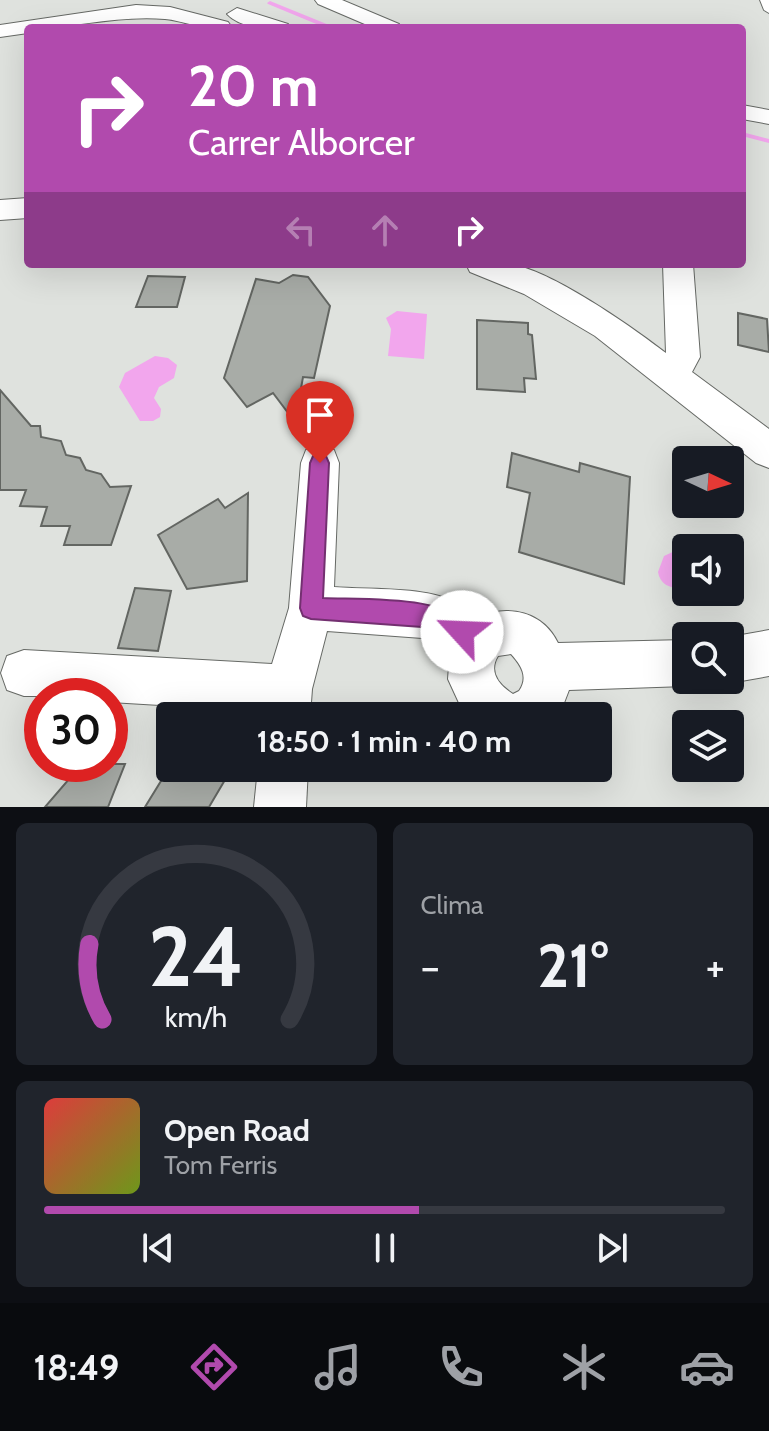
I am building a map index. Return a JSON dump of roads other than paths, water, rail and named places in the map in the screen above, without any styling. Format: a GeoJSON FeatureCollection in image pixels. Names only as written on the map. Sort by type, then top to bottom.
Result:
{"type":"FeatureCollection","features":[{"type":"Feature","properties":{"kind":"street"},"geometry":{"type":"LineString","coordinates":[[325,0],[382,24]]}},
{"type":"Feature","properties":{"kind":"street"},"geometry":{"type":"LineString","coordinates":[[48,24],[136,11],[235,15],[267,24]]}},
{"type":"Feature","properties":{"kind":"street"},"geometry":{"type":"LineString","coordinates":[[0,31],[24,27]]}},
{"type":"Feature","properties":{"kind":"street"},"geometry":{"type":"LineString","coordinates":[[746,113],[769,117]]}},
{"type":"Feature","properties":{"kind":"street"},"geometry":{"type":"LineString","coordinates":[[491,268],[535,286],[607,327],[769,451]]}},
{"type":"Feature","properties":{"kind":"street"},"geometry":{"type":"LineString","coordinates":[[673,375],[683,357],[678,268]]}},
{"type":"Feature","properties":{"kind":"street"},"geometry":{"type":"LineString","coordinates":[[24,673],[287,702],[311,608],[320,463]]}},
{"type":"Feature","properties":{"kind":"street"},"geometry":{"type":"LineString","coordinates":[[311,608],[440,617],[462,632],[476,647]]}},
{"type":"Feature","properties":{"kind":"street"},"geometry":{"type":"LineString","coordinates":[[484,702],[477,693],[471,664],[476,647],[490,634],[512,632],[533,644],[546,667],[544,697],[541,702]]}},
{"type":"Feature","properties":{"kind":"street"},"geometry":{"type":"LineString","coordinates":[[744,657],[769,653]]}},
{"type":"Feature","properties":{"kind":"street"},"geometry":{"type":"LineString","coordinates":[[546,667],[672,663]]}},
{"type":"Feature","properties":{"kind":"street"},"geometry":{"type":"LineString","coordinates":[[280,807],[282,782]]}},
{"type":"Feature","properties":{"kind":"lane"},"geometry":{"type":"LineString","coordinates":[[765,0],[769,10]]}},
{"type":"Feature","properties":{"kind":"waterway"},"geometry":{"type":"LineString","coordinates":[[270,3],[322,24]]}},
{"type":"Feature","properties":{"kind":"waterway"},"geometry":{"type":"LineString","coordinates":[[746,135],[769,141]]}}]}
